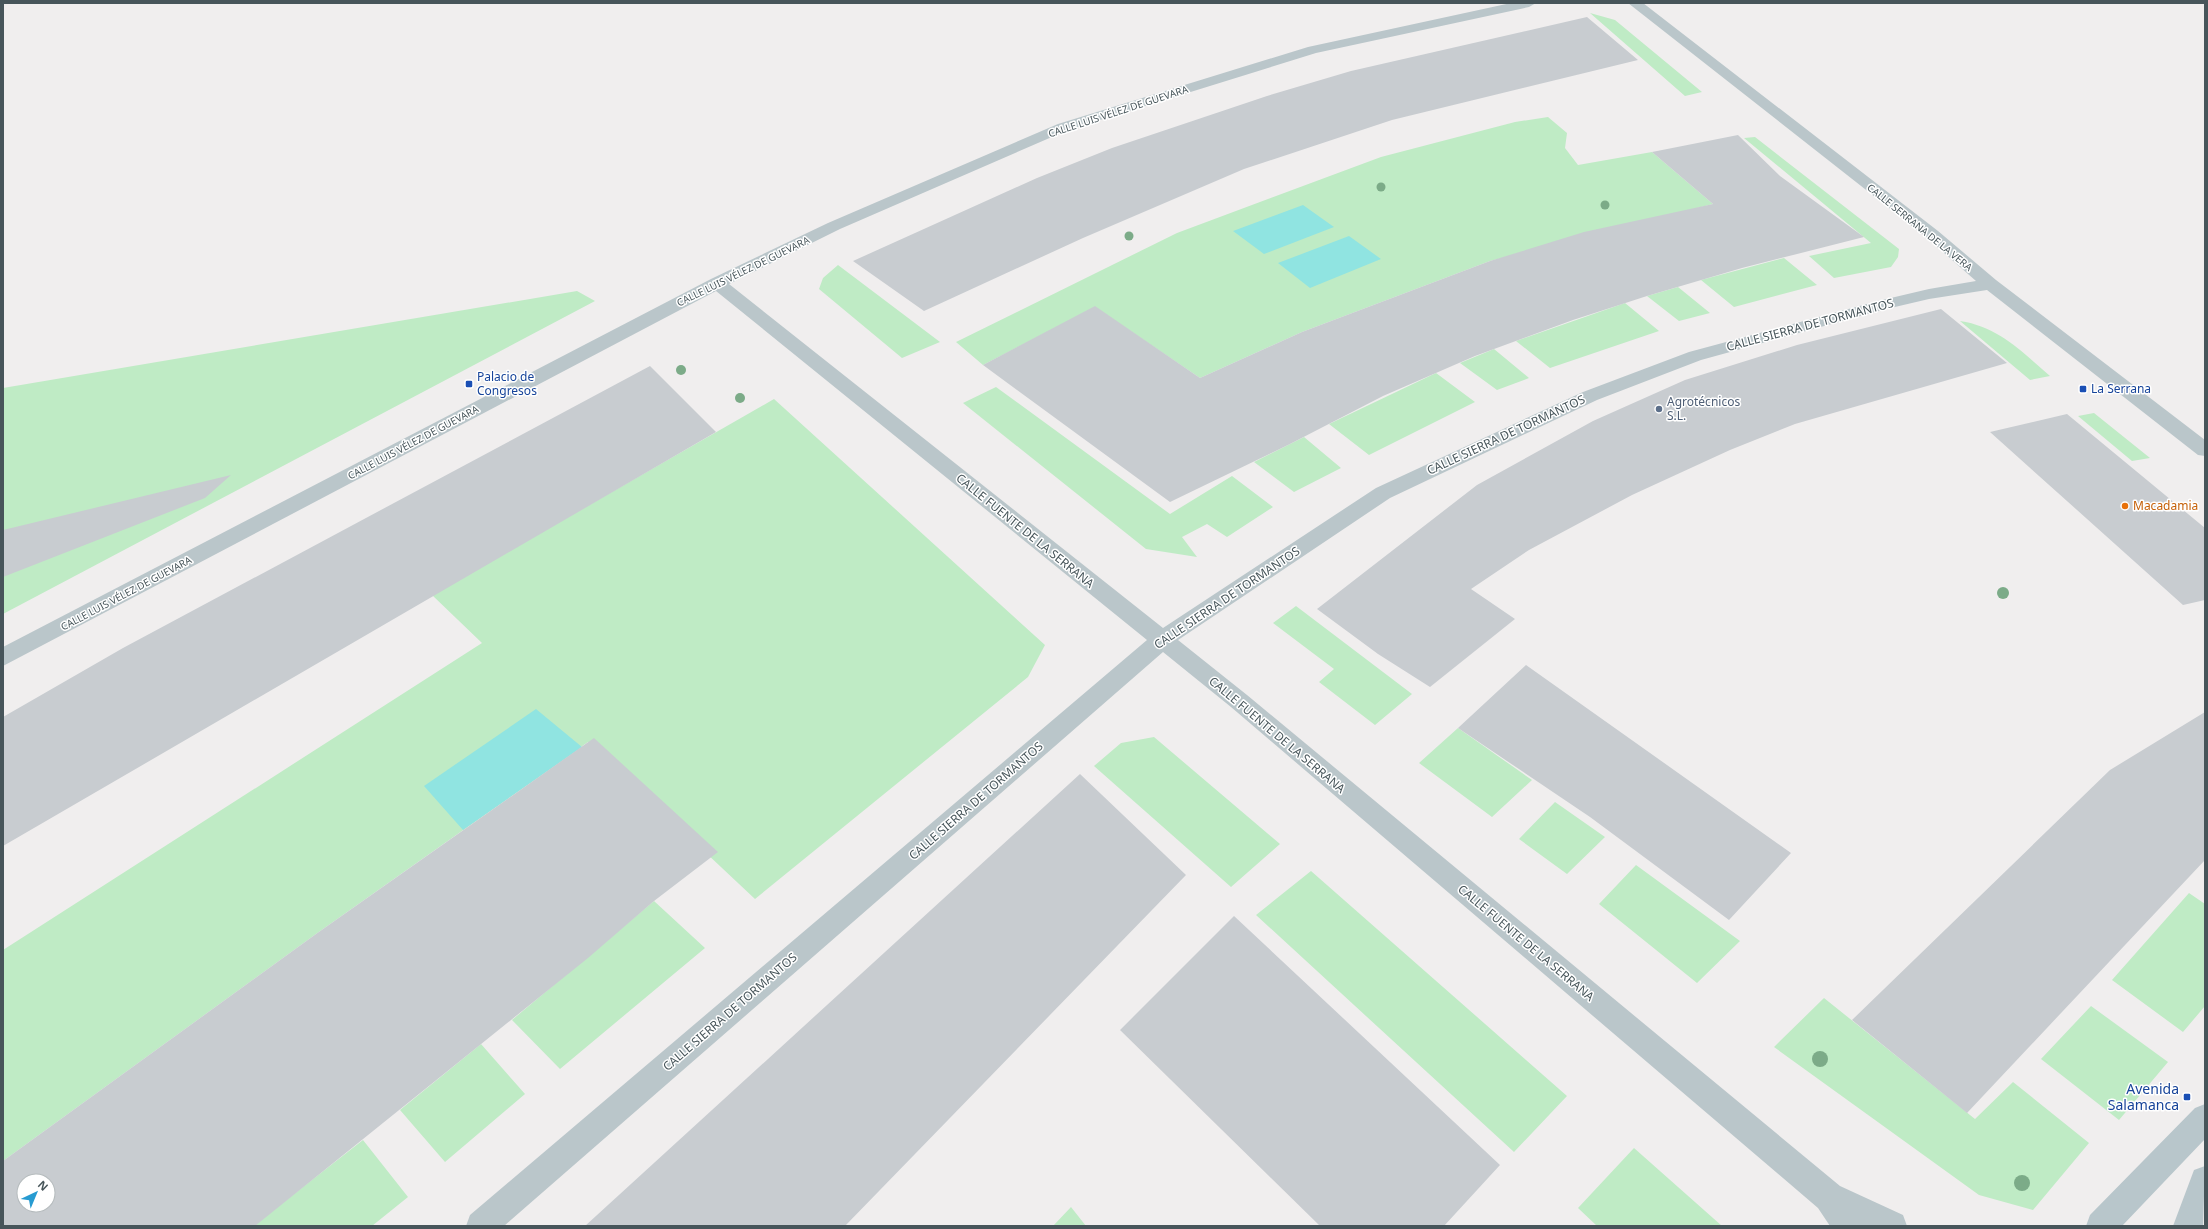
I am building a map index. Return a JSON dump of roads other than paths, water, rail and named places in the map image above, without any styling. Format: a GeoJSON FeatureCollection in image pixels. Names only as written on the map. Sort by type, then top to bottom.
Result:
{"type":"FeatureCollection","features":[{"type":"Feature","properties":{"kind":"main road"},"geometry":{"type":"LineString","coordinates":[[2101,1226],[2205,1118]]}},
{"type":"Feature","properties":{"kind":"main road"},"geometry":{"type":"LineString","coordinates":[[2188,1226],[2205,1181]]}},
{"type":"Feature","properties":{"kind":"street","name":"CALLE LUIS VÉLEZ DE GUEVARA"},"geometry":{"type":"LineString","coordinates":[[3,657],[716,283],[834,226],[1063,127],[1313,50],[1529,3]]}},
{"type":"Feature","properties":{"kind":"street","name":"CALLE SERRANA DE LA VERA"},"geometry":{"type":"LineString","coordinates":[[1635,3],[1932,234],[1990,284],[2205,450]]}},
{"type":"Feature","properties":{"kind":"street","name":"CALLE FUENTE DE LA SERRANA"},"geometry":{"type":"LineString","coordinates":[[716,283],[1239,701],[1829,1197]]}},
{"type":"Feature","properties":{"kind":"street","name":"CALLE SIERRA DE TORMANTOS"},"geometry":{"type":"LineString","coordinates":[[481,1226],[1162,640],[1383,493],[1590,396],[1695,356],[1885,304],[1928,294],[1990,284]]}},
{"type":"Feature","properties":{"kind":"street"},"geometry":{"type":"LineString","coordinates":[[1829,1197],[1848,1226]]}},
{"type":"Feature","properties":{"kind":"street"},"geometry":{"type":"LineString","coordinates":[[1829,1197],[1892,1226]]}},
{"type":"Feature","properties":{"kind":"water"},"geometry":{"type":"Polygon","coordinates":[[[1303,205],[1334,227],[1264,254],[1233,231],[1303,205]]]}},
{"type":"Feature","properties":{"kind":"water"},"geometry":{"type":"Polygon","coordinates":[[[1349,236],[1381,259],[1310,288],[1278,263],[1349,236]]]}},
{"type":"Feature","properties":{"kind":"water"},"geometry":{"type":"Polygon","coordinates":[[[536,709],[582,747],[463,830],[424,786],[536,709]]]}},
{"type":"Feature","properties":{"kind":"place","name":"Palacio de Congresos"},"geometry":{"type":"Point","coordinates":[469,384]}},
{"type":"Feature","properties":{"kind":"place","name":"La Serrana"},"geometry":{"type":"Point","coordinates":[2083,389]}},
{"type":"Feature","properties":{"kind":"place","name":"Agrotécnicos S.L."},"geometry":{"type":"Point","coordinates":[1659,409]}},
{"type":"Feature","properties":{"kind":"place","name":"Macadamia"},"geometry":{"type":"Point","coordinates":[2125,506]}},
{"type":"Feature","properties":{"kind":"place","name":"Avenida Salamanca"},"geometry":{"type":"Point","coordinates":[2187,1097]}}]}
